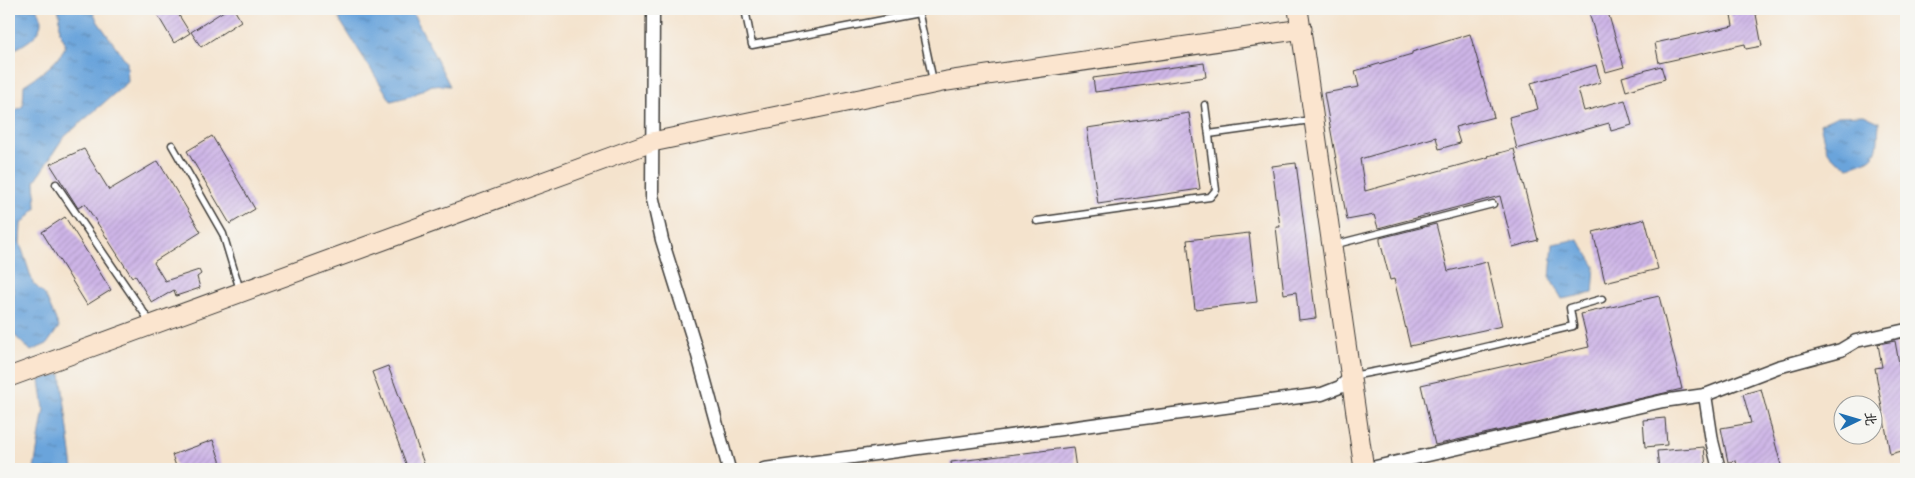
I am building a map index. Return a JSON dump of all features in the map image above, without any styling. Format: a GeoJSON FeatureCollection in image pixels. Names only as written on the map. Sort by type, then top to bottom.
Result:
{"type":"FeatureCollection","features":[{"type":"Feature","properties":{"kind":"street"},"geometry":{"type":"LineString","coordinates":[[653,9],[652,195],[662,240],[698,352],[729,469]]}},
{"type":"Feature","properties":{"kind":"street"},"geometry":{"type":"LineString","coordinates":[[1298,9],[1350,377],[1365,469],[1662,400],[1704,395],[1778,367],[1841,350],[1856,341],[1906,330]]}},
{"type":"Feature","properties":{"kind":"street"},"geometry":{"type":"LineString","coordinates":[[9,377],[652,142],[933,84],[1302,29]]}},
{"type":"Feature","properties":{"kind":"street"},"geometry":{"type":"LineString","coordinates":[[764,469],[1322,394],[1340,387],[1350,377]]}},
{"type":"Feature","properties":{"kind":"street"},"geometry":{"type":"LineString","coordinates":[[1704,395],[1719,469]]}},
{"type":"Feature","properties":{"kind":"lane"},"geometry":{"type":"LineString","coordinates":[[745,9],[752,45],[918,11],[933,84]]}},
{"type":"Feature","properties":{"kind":"lane"},"geometry":{"type":"LineString","coordinates":[[1038,221],[1210,197],[1216,190],[1205,104]]}},
{"type":"Feature","properties":{"kind":"lane"},"geometry":{"type":"LineString","coordinates":[[1208,134],[1314,119]]}},
{"type":"Feature","properties":{"kind":"lane"},"geometry":{"type":"LineString","coordinates":[[172,144],[223,234],[240,292]]}},
{"type":"Feature","properties":{"kind":"lane"},"geometry":{"type":"LineString","coordinates":[[56,184],[152,324]]}},
{"type":"Feature","properties":{"kind":"lane"},"geometry":{"type":"LineString","coordinates":[[1332,246],[1493,204]]}},
{"type":"Feature","properties":{"kind":"lane"},"geometry":{"type":"LineString","coordinates":[[1350,377],[1410,365],[1574,326],[1570,308],[1602,299]]}},
{"type":"Feature","properties":{"kind":"water"},"geometry":{"type":"Polygon","coordinates":[[[9,9],[37,9],[41,19],[41,25],[36,34],[28,42],[15,49],[9,42],[9,9]]]}},
{"type":"Feature","properties":{"kind":"water"},"geometry":{"type":"Polygon","coordinates":[[[58,9],[92,9],[98,22],[127,62],[128,82],[63,138],[35,181],[36,208],[21,225],[20,243],[33,283],[45,295],[59,327],[47,344],[31,351],[16,337],[11,324],[14,291],[9,280],[9,114],[23,106],[24,85],[49,67],[61,55],[64,49],[65,43],[60,32],[58,9]]]}},
{"type":"Feature","properties":{"kind":"water"},"geometry":{"type":"Polygon","coordinates":[[[350,9],[411,9],[450,86],[432,85],[411,96],[391,101],[339,19],[350,9]]]}},
{"type":"Feature","properties":{"kind":"water"},"geometry":{"type":"Polygon","coordinates":[[[1864,115],[1879,122],[1877,147],[1875,153],[1867,161],[1849,167],[1831,155],[1825,145],[1820,124],[1838,116],[1864,115]]]}},
{"type":"Feature","properties":{"kind":"water"},"geometry":{"type":"Polygon","coordinates":[[[1578,239],[1595,266],[1593,293],[1562,299],[1550,278],[1553,244],[1578,239]]]}},
{"type":"Feature","properties":{"kind":"water"},"geometry":{"type":"Polygon","coordinates":[[[61,374],[73,469],[34,469],[44,409],[40,380],[61,374]]]}},
{"type":"Feature","properties":{"kind":"building"},"geometry":{"type":"Polygon","coordinates":[[[154,9],[175,9],[190,33],[174,43],[154,9]]]}},
{"type":"Feature","properties":{"kind":"building"},"geometry":{"type":"Polygon","coordinates":[[[227,9],[234,9],[241,21],[201,47],[191,32],[227,9]]]}},
{"type":"Feature","properties":{"kind":"building"},"geometry":{"type":"Polygon","coordinates":[[[1588,9],[1607,9],[1624,67],[1606,72],[1588,9]]]}},
{"type":"Feature","properties":{"kind":"building"},"geometry":{"type":"Polygon","coordinates":[[[1730,9],[1755,9],[1762,46],[1746,49],[1745,44],[1659,63],[1655,43],[1733,26],[1730,9]]]}},
{"type":"Feature","properties":{"kind":"building"},"geometry":{"type":"Polygon","coordinates":[[[1470,34],[1494,117],[1455,127],[1460,143],[1439,149],[1436,137],[1360,159],[1365,191],[1514,149],[1538,240],[1513,247],[1500,196],[1378,228],[1374,215],[1347,220],[1324,93],[1359,87],[1355,71],[1470,34]]]}},
{"type":"Feature","properties":{"kind":"building"},"geometry":{"type":"Polygon","coordinates":[[[1204,63],[1206,77],[1095,92],[1093,78],[1204,63]]]}},
{"type":"Feature","properties":{"kind":"building"},"geometry":{"type":"Polygon","coordinates":[[[1596,65],[1601,82],[1578,89],[1584,111],[1625,100],[1632,125],[1611,131],[1609,123],[1517,149],[1509,117],[1538,109],[1531,83],[1596,65]]]}},
{"type":"Feature","properties":{"kind":"building"},"geometry":{"type":"Polygon","coordinates":[[[1661,66],[1665,79],[1626,91],[1622,77],[1661,66]]]}},
{"type":"Feature","properties":{"kind":"building"},"geometry":{"type":"Polygon","coordinates":[[[1189,113],[1200,189],[1098,204],[1087,128],[1189,113]]]}},
{"type":"Feature","properties":{"kind":"building"},"geometry":{"type":"Polygon","coordinates":[[[212,136],[255,209],[230,224],[187,151],[212,136]]]}},
{"type":"Feature","properties":{"kind":"building"},"geometry":{"type":"Polygon","coordinates":[[[84,149],[109,190],[158,161],[201,232],[154,263],[165,281],[199,270],[201,274],[197,277],[200,288],[176,296],[174,290],[152,303],[135,275],[132,277],[85,204],[78,208],[50,164],[84,149]]]}},
{"type":"Feature","properties":{"kind":"building"},"geometry":{"type":"Polygon","coordinates":[[[1296,163],[1316,318],[1299,320],[1296,292],[1284,294],[1276,227],[1280,227],[1272,166],[1296,163]]]}},
{"type":"Feature","properties":{"kind":"building"},"geometry":{"type":"Polygon","coordinates":[[[65,217],[111,290],[87,305],[42,232],[65,217]]]}},
{"type":"Feature","properties":{"kind":"building"},"geometry":{"type":"Polygon","coordinates":[[[1645,219],[1658,269],[1605,282],[1593,232],[1645,219]]]}},
{"type":"Feature","properties":{"kind":"building"},"geometry":{"type":"Polygon","coordinates":[[[1436,224],[1448,271],[1487,262],[1502,326],[1410,346],[1394,279],[1390,280],[1380,238],[1436,224]]]}},
{"type":"Feature","properties":{"kind":"building"},"geometry":{"type":"Polygon","coordinates":[[[1249,233],[1257,302],[1195,309],[1187,240],[1249,233]]]}},
{"type":"Feature","properties":{"kind":"building"},"geometry":{"type":"Polygon","coordinates":[[[1659,296],[1682,389],[1435,445],[1421,385],[1589,347],[1581,314],[1659,296]]]}},
{"type":"Feature","properties":{"kind":"building"},"geometry":{"type":"Polygon","coordinates":[[[1895,341],[1904,391],[1906,450],[1890,454],[1882,408],[1882,396],[1880,396],[1875,368],[1882,367],[1878,344],[1895,341]]]}},
{"type":"Feature","properties":{"kind":"building"},"geometry":{"type":"Polygon","coordinates":[[[388,366],[426,469],[408,469],[372,372],[388,366]]]}},
{"type":"Feature","properties":{"kind":"building"},"geometry":{"type":"Polygon","coordinates":[[[1761,389],[1782,469],[1738,469],[1736,461],[1728,462],[1721,428],[1751,423],[1743,394],[1761,389]]]}},
{"type":"Feature","properties":{"kind":"building"},"geometry":{"type":"Polygon","coordinates":[[[1665,418],[1667,445],[1645,447],[1643,420],[1665,418]]]}},
{"type":"Feature","properties":{"kind":"building"},"geometry":{"type":"Polygon","coordinates":[[[213,440],[223,469],[177,469],[172,455],[213,440]]]}},
{"type":"Feature","properties":{"kind":"building"},"geometry":{"type":"Polygon","coordinates":[[[1073,447],[1076,469],[952,469],[951,462],[1073,447]]]}},
{"type":"Feature","properties":{"kind":"building"},"geometry":{"type":"Polygon","coordinates":[[[1704,447],[1706,468],[1659,469],[1657,451],[1704,447]]]}}]}
